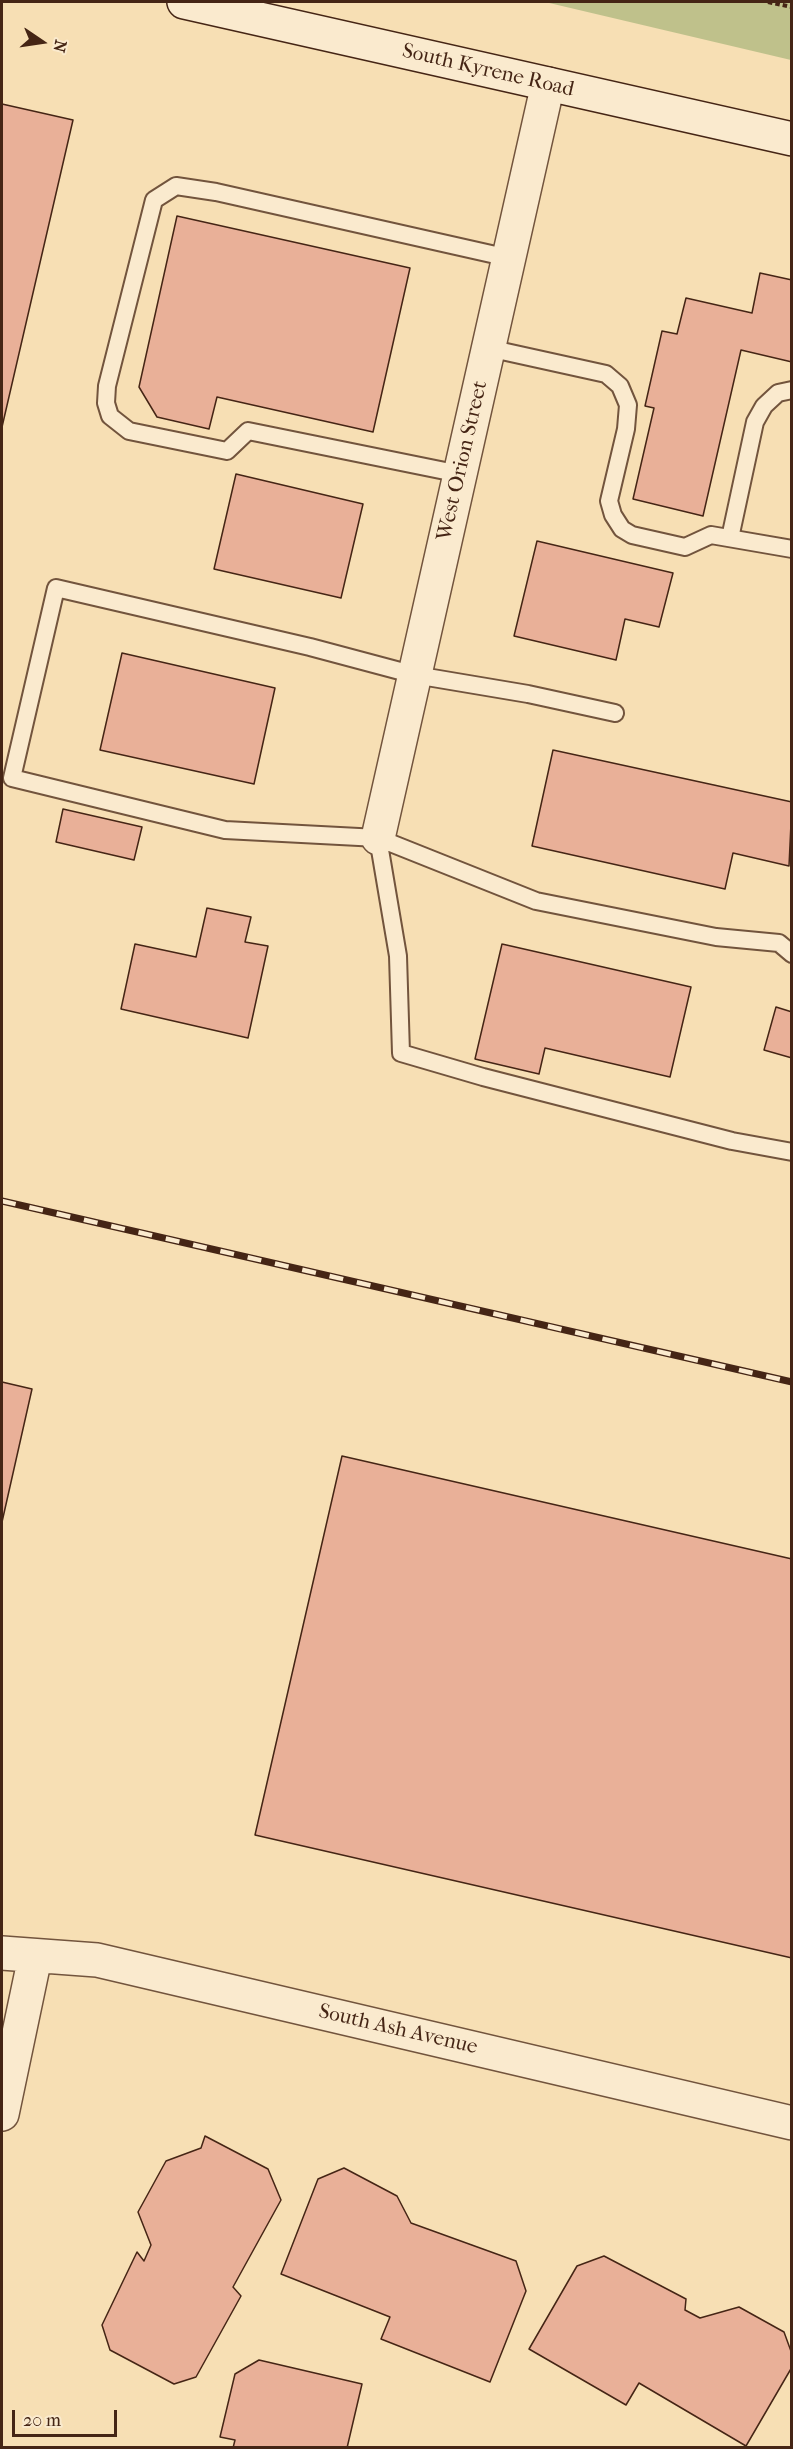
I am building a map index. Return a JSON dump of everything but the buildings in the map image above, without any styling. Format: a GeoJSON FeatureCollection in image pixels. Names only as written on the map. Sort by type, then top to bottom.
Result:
{"type":"FeatureCollection","features":[{"type":"Feature","properties":{"kind":"street","name":"South Kyrene Road"},"geometry":{"type":"LineString","coordinates":[[184,2],[792,139]]}},
{"type":"Feature","properties":{"kind":"street","name":"West Orion Street"},"geometry":{"type":"LineString","coordinates":[[378,838],[548,84]]}},
{"type":"Feature","properties":{"kind":"street","name":"South Ash Avenue"},"geometry":{"type":"LineString","coordinates":[[2,1953],[97,1960],[792,2123]]}},
{"type":"Feature","properties":{"kind":"street"},"geometry":{"type":"LineString","coordinates":[[2,2114],[35,1957]]}},
{"type":"Feature","properties":{"kind":"lane"},"geometry":{"type":"LineString","coordinates":[[460,474],[249,431],[226,451],[129,431],[110,416],[106,403],[107,386],[154,200],[176,186],[216,192],[508,258]]}},
{"type":"Feature","properties":{"kind":"lane"},"geometry":{"type":"LineString","coordinates":[[488,348],[606,374],[620,386],[628,405],[626,429],[609,501],[613,515],[622,529],[632,535],[685,547],[711,535],[792,549]]}},
{"type":"Feature","properties":{"kind":"lane"},"geometry":{"type":"LineString","coordinates":[[730,538],[755,422],[771,399],[778,393],[792,390]]}},
{"type":"Feature","properties":{"kind":"lane"},"geometry":{"type":"LineString","coordinates":[[615,713],[528,694],[415,675],[310,647],[56,588],[12,778],[225,830],[378,838],[536,901],[716,937],[779,944],[792,954]]}},
{"type":"Feature","properties":{"kind":"lane"},"geometry":{"type":"LineString","coordinates":[[378,838],[398,956],[401,1053],[483,1077],[710,1135],[792,1152]]}},
{"type":"Feature","properties":{"kind":"path"},"geometry":{"type":"LineString","coordinates":[[768,2],[792,7]]}},
{"type":"Feature","properties":{"kind":"green space"},"geometry":{"type":"Polygon","coordinates":[[[545,2],[791,2],[791,60],[545,2]]]}},
{"type":"Feature","properties":{"kind":"railway"},"geometry":{"type":"LineString","coordinates":[[2,1201],[792,1382]]}}]}
